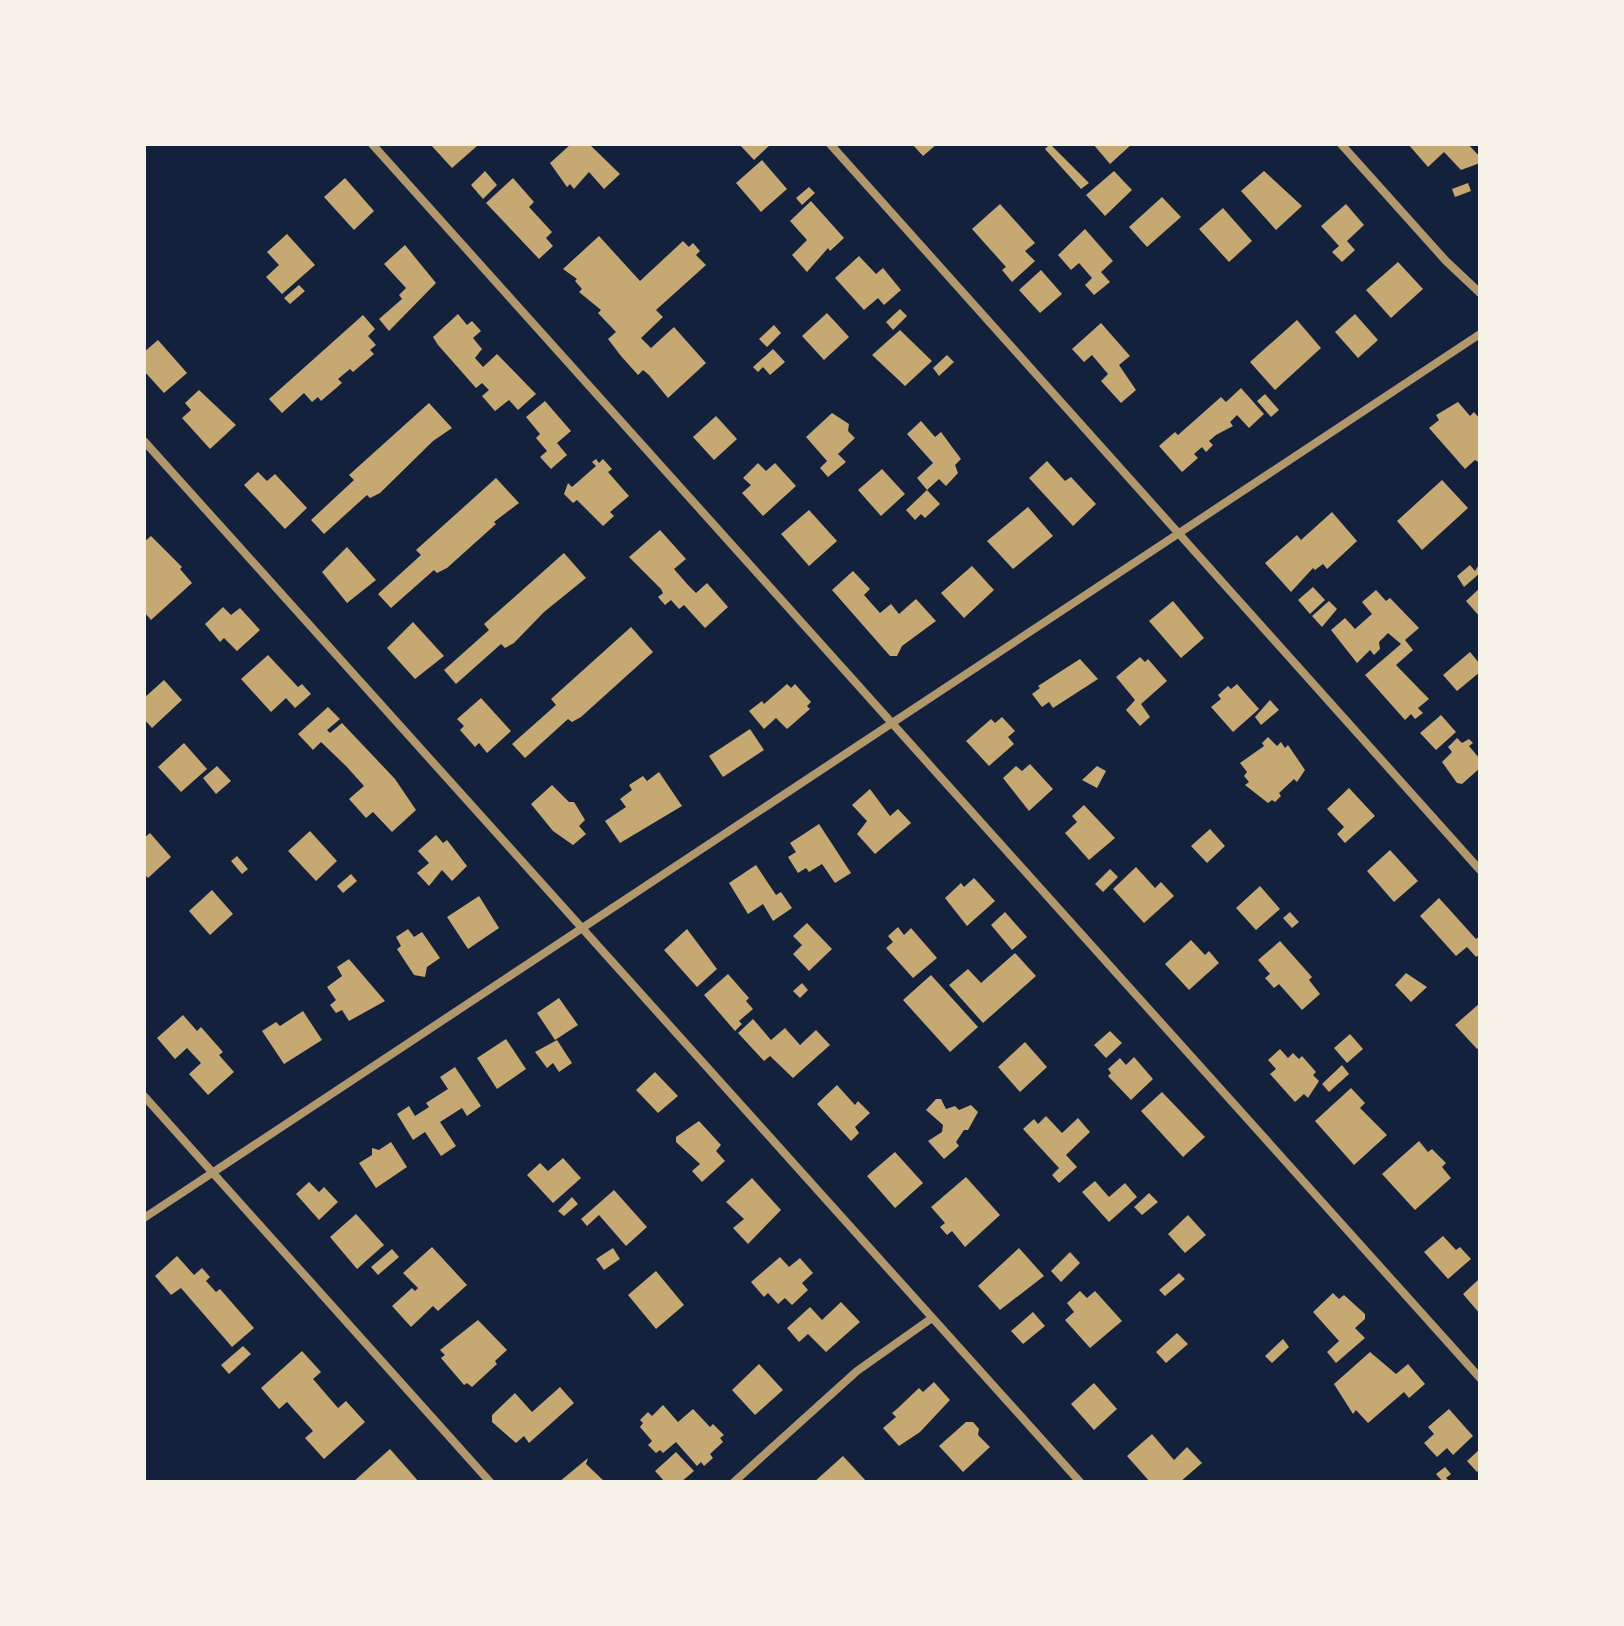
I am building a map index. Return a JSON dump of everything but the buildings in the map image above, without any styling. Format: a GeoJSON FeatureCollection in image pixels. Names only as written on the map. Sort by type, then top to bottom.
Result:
{"type":"FeatureCollection","features":[{"type":"Feature","properties":{"kind":"street"},"geometry":{"type":"LineString","coordinates":[[372,144],[1480,1378]]}},
{"type":"Feature","properties":{"kind":"street"},"geometry":{"type":"LineString","coordinates":[[830,144],[1480,870]]}},
{"type":"Feature","properties":{"kind":"street"},"geometry":{"type":"LineString","coordinates":[[1341,144],[1446,261],[1480,293]]}},
{"type":"Feature","properties":{"kind":"street"},"geometry":{"type":"LineString","coordinates":[[144,1218],[582,925],[1480,334]]}},
{"type":"Feature","properties":{"kind":"street"},"geometry":{"type":"LineString","coordinates":[[144,441],[1080,1482]]}},
{"type":"Feature","properties":{"kind":"street"},"geometry":{"type":"LineString","coordinates":[[144,1096],[490,1482]]}},
{"type":"Feature","properties":{"kind":"street"},"geometry":{"type":"LineString","coordinates":[[734,1482],[857,1371],[932,1318]]}}]}
